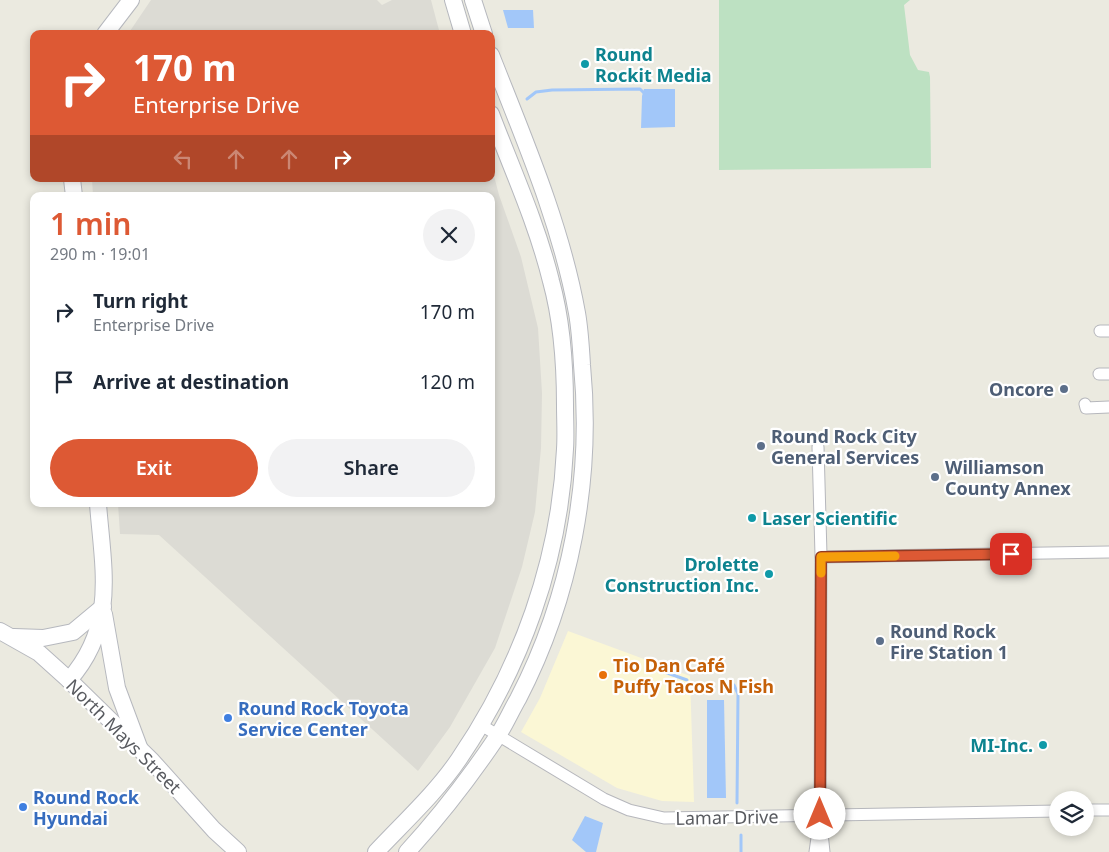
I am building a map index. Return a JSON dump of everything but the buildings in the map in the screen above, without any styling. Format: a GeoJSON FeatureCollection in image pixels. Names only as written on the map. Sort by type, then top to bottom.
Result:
{"type":"FeatureCollection","features":[{"type":"Feature","properties":{"kind":"main road"},"geometry":{"type":"LineString","coordinates":[[108,30],[131,0]]}},
{"type":"Feature","properties":{"kind":"main road"},"geometry":{"type":"LineString","coordinates":[[453,0],[462,30]]}},
{"type":"Feature","properties":{"kind":"main road"},"geometry":{"type":"LineString","coordinates":[[473,0],[483,30]]}},
{"type":"Feature","properties":{"kind":"main road"},"geometry":{"type":"LineString","coordinates":[[407,852],[450,803],[498,735],[530,676],[548,635],[555,613],[574,538],[581,495],[586,403],[578,314],[555,226],[495,66]]}},
{"type":"Feature","properties":{"kind":"main road"},"geometry":{"type":"LineString","coordinates":[[376,852],[442,780],[481,725],[511,668],[534,610],[549,560],[558,517],[566,448],[565,377],[561,335],[552,282],[537,232],[495,124]]}},
{"type":"Feature","properties":{"kind":"main road"},"geometry":{"type":"LineString","coordinates":[[69,680],[82,665],[92,646],[99,627],[103,607],[104,585],[98,507]]}},
{"type":"Feature","properties":{"kind":"main road"},"geometry":{"type":"LineString","coordinates":[[6,634],[43,638],[73,632],[103,607]]}},
{"type":"Feature","properties":{"kind":"main road"},"geometry":{"type":"LineString","coordinates":[[103,607],[117,688],[140,751]]}},
{"type":"Feature","properties":{"kind":"main road","name":"North Mays Street"},"geometry":{"type":"LineString","coordinates":[[6,634],[39,653],[69,680],[152,761],[214,830],[238,852]]}},
{"type":"Feature","properties":{"kind":"street"},"geometry":{"type":"LineString","coordinates":[[1086,404],[1086,408],[1109,407]]}},
{"type":"Feature","properties":{"kind":"street"},"geometry":{"type":"LineString","coordinates":[[818,447],[821,557],[820,814],[824,852]]}},
{"type":"Feature","properties":{"kind":"street"},"geometry":{"type":"LineString","coordinates":[[821,557],[1109,552]]}},
{"type":"Feature","properties":{"kind":"street","name":"Lamar Drive"},"geometry":{"type":"LineString","coordinates":[[481,725],[604,799],[623,808],[646,815],[674,818],[1049,811]]}},
{"type":"Feature","properties":{"kind":"street"},"geometry":{"type":"LineString","coordinates":[[1094,810],[1109,810]]}},
{"type":"Feature","properties":{"kind":"street"},"geometry":{"type":"LineString","coordinates":[[814,852],[820,814]]}},
{"type":"Feature","properties":{"kind":"shaded area"},"geometry":{"type":"Polygon","coordinates":[[[151,0],[377,0],[382,5],[392,0],[431,0],[439,30],[131,30],[151,0]]]}},
{"type":"Feature","properties":{"kind":"shaded area"},"geometry":{"type":"Polygon","coordinates":[[[495,180],[521,257],[538,328],[542,393],[541,448],[535,512],[522,567],[495,648],[450,727],[418,771],[159,535],[120,534],[118,507],[495,507],[495,192],[93,192],[92,182],[495,182],[495,180]]]}},
{"type":"Feature","properties":{"kind":"shaded area"},"geometry":{"type":"Polygon","coordinates":[[[568,631],[690,676],[694,802],[662,801],[617,788],[521,732],[540,698],[568,631]]]}},
{"type":"Feature","properties":{"kind":"green space"},"geometry":{"type":"Polygon","coordinates":[[[719,0],[910,0],[904,5],[910,55],[918,70],[929,72],[930,77],[931,168],[719,170],[719,0]]]}},
{"type":"Feature","properties":{"kind":"water"},"geometry":{"type":"Polygon","coordinates":[[[503,10],[533,10],[534,28],[508,28],[503,10]]]}},
{"type":"Feature","properties":{"kind":"water"},"geometry":{"type":"Polygon","coordinates":[[[644,89],[675,89],[675,127],[641,128],[644,89]]]}},
{"type":"Feature","properties":{"kind":"water"},"geometry":{"type":"Polygon","coordinates":[[[707,700],[724,700],[726,798],[707,798],[707,700]]]}},
{"type":"Feature","properties":{"kind":"water"},"geometry":{"type":"Polygon","coordinates":[[[585,816],[603,823],[596,852],[586,852],[572,840],[585,816]]]}},
{"type":"Feature","properties":{"kind":"waterway"},"geometry":{"type":"LineString","coordinates":[[527,99],[536,92],[552,90],[640,89],[644,93]]}},
{"type":"Feature","properties":{"kind":"waterway"},"geometry":{"type":"LineString","coordinates":[[653,668],[687,680]]}},
{"type":"Feature","properties":{"kind":"waterway"},"geometry":{"type":"LineString","coordinates":[[734,685],[738,694],[737,803]]}},
{"type":"Feature","properties":{"kind":"waterway"},"geometry":{"type":"LineString","coordinates":[[741,835],[741,852]]}},
{"type":"Feature","properties":{"kind":"slow traffic"},"geometry":{"type":"LineString","coordinates":[[821,573],[821,557],[895,556]]}},
{"type":"Feature","properties":{"kind":"place","name":"Round Rockit Media"},"geometry":{"type":"Point","coordinates":[585,64]}},
{"type":"Feature","properties":{"kind":"place","name":"Oncore"},"geometry":{"type":"Point","coordinates":[1064,389]}},
{"type":"Feature","properties":{"kind":"place","name":"Round Rock City General Services"},"geometry":{"type":"Point","coordinates":[761,446]}},
{"type":"Feature","properties":{"kind":"place","name":"Williamson County Annex"},"geometry":{"type":"Point","coordinates":[935,477]}},
{"type":"Feature","properties":{"kind":"place","name":"Laser Scientific"},"geometry":{"type":"Point","coordinates":[752,518]}},
{"type":"Feature","properties":{"kind":"place","name":"Drolette Construction Inc."},"geometry":{"type":"Point","coordinates":[769,574]}},
{"type":"Feature","properties":{"kind":"place","name":"Round Rock Fire Station 1"},"geometry":{"type":"Point","coordinates":[880,641]}},
{"type":"Feature","properties":{"kind":"place","name":"Tio Dan Café Puffy Tacos N Fish"},"geometry":{"type":"Point","coordinates":[603,675]}},
{"type":"Feature","properties":{"kind":"place","name":"Round Rock Toyota Service Center"},"geometry":{"type":"Point","coordinates":[228,718]}},
{"type":"Feature","properties":{"kind":"place","name":"MI-Inc."},"geometry":{"type":"Point","coordinates":[1043,745]}},
{"type":"Feature","properties":{"kind":"place","name":"Round Rock Hyundai"},"geometry":{"type":"Point","coordinates":[23,807]}},
{"type":"Feature","properties":{"kind":"route"},"geometry":{"type":"LineString","coordinates":[[820,814],[821,557],[1011,554]]}}]}
